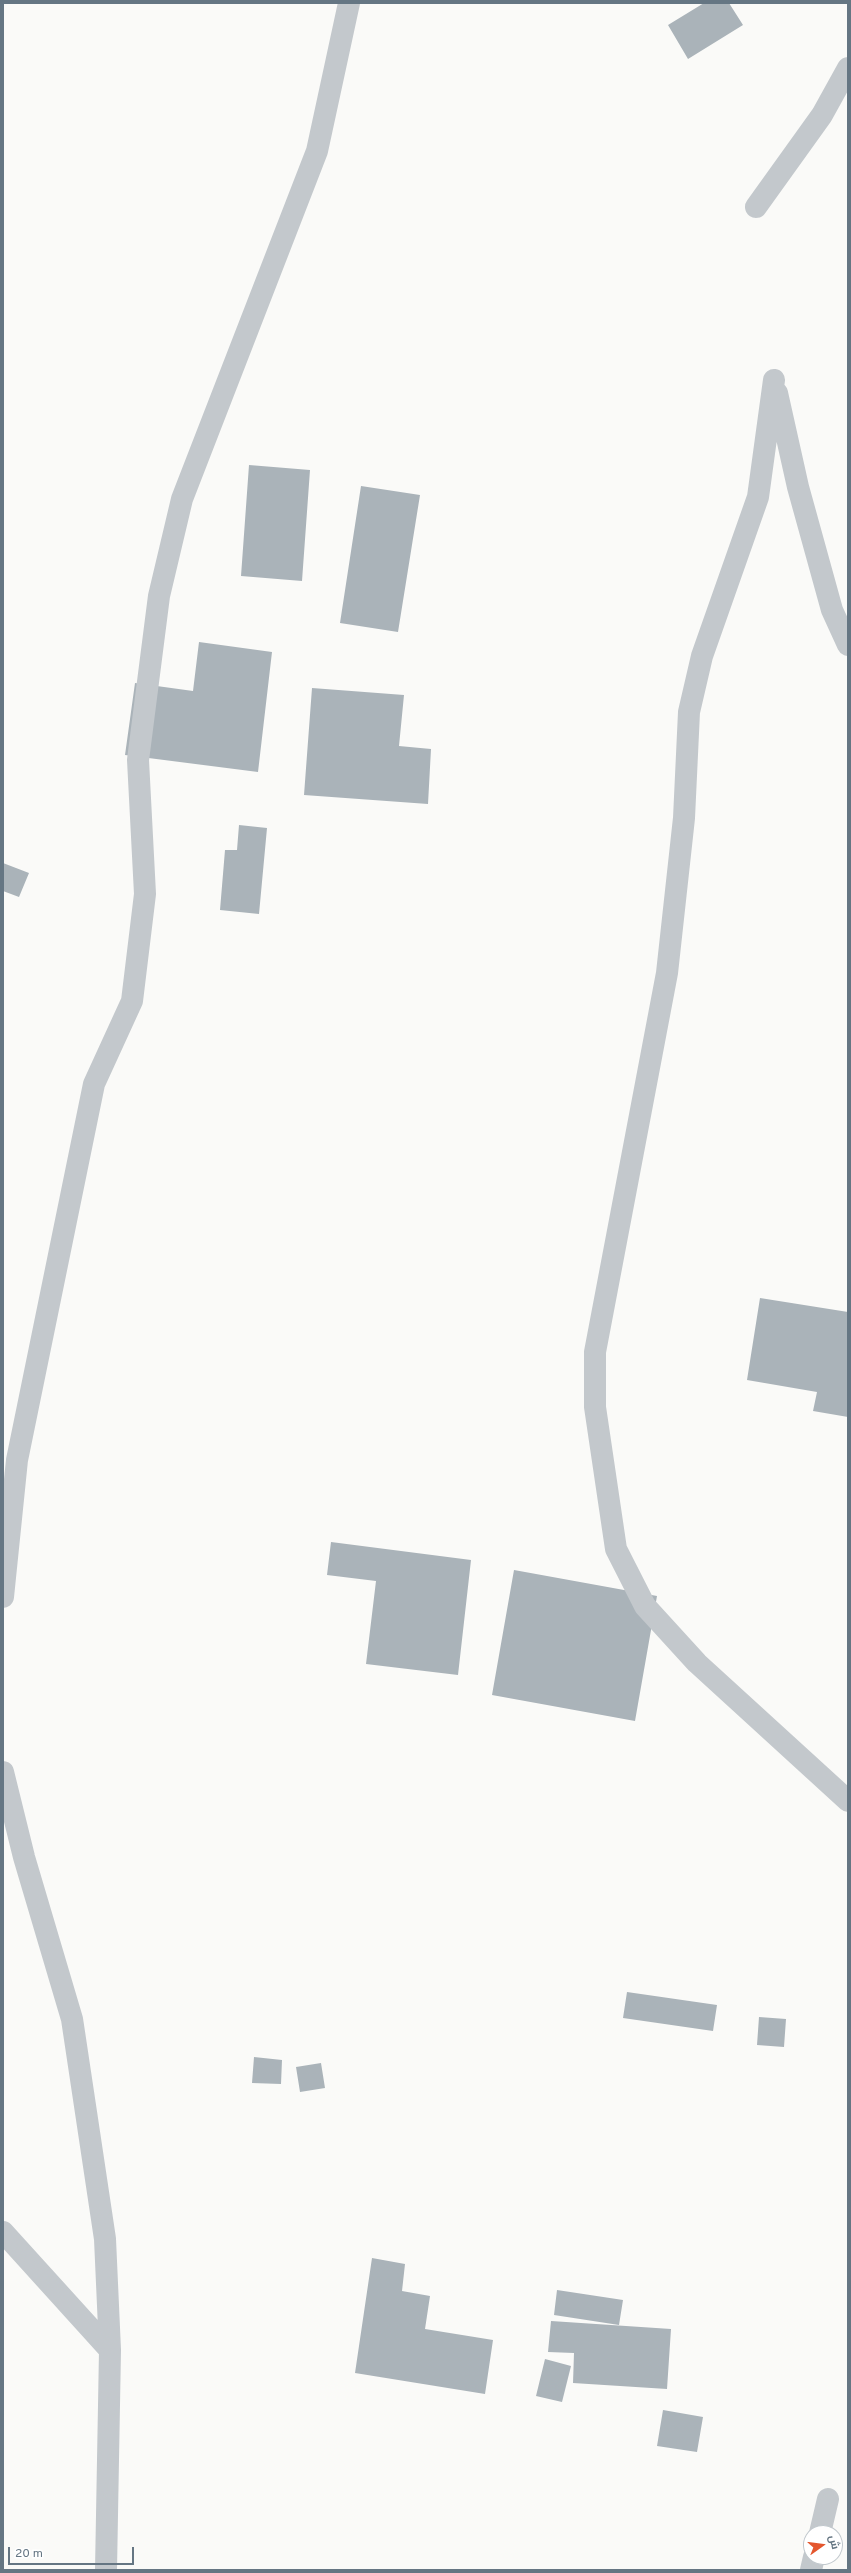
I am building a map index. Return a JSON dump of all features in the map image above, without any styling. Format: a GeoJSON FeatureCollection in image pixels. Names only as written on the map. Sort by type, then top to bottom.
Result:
{"type":"FeatureCollection","features":[{"type":"Feature","properties":{"kind":"street"},"geometry":{"type":"LineString","coordinates":[[3,1596],[17,1460],[94,1084],[132,1001],[146,894],[138,760],[159,596],[182,499],[317,151],[349,3]]}},
{"type":"Feature","properties":{"kind":"street"},"geometry":{"type":"LineString","coordinates":[[756,207],[822,115],[848,68]]}},
{"type":"Feature","properties":{"kind":"street"},"geometry":{"type":"LineString","coordinates":[[848,645],[832,610],[798,487],[774,380],[758,497],[702,656],[689,712],[684,818],[667,973],[595,1352],[595,1407],[616,1549],[645,1606],[697,1663],[848,1801]]}},
{"type":"Feature","properties":{"kind":"street"},"geometry":{"type":"LineString","coordinates":[[3,1772],[24,1857],[72,2019],[104,2239],[110,2350],[106,2570]]}},
{"type":"Feature","properties":{"kind":"street"},"geometry":{"type":"LineString","coordinates":[[3,2232],[110,2350]]}},
{"type":"Feature","properties":{"kind":"street"},"geometry":{"type":"LineString","coordinates":[[822,2525],[828,2499]]}},
{"type":"Feature","properties":{"kind":"building"},"geometry":{"type":"Polygon","coordinates":[[[704,3],[729,3],[743,25],[688,59],[668,25],[704,3]]]}},
{"type":"Feature","properties":{"kind":"building"},"geometry":{"type":"Polygon","coordinates":[[[249,465],[310,470],[302,581],[241,576],[249,465]]]}},
{"type":"Feature","properties":{"kind":"building"},"geometry":{"type":"Polygon","coordinates":[[[361,486],[420,495],[398,632],[340,623],[361,486]]]}},
{"type":"Feature","properties":{"kind":"building"},"geometry":{"type":"Polygon","coordinates":[[[199,642],[272,652],[258,772],[125,755],[135,683],[193,691],[199,642]]]}},
{"type":"Feature","properties":{"kind":"building"},"geometry":{"type":"Polygon","coordinates":[[[312,688],[404,695],[399,746],[431,749],[428,804],[304,795],[312,688]]]}},
{"type":"Feature","properties":{"kind":"building"},"geometry":{"type":"Polygon","coordinates":[[[239,825],[267,828],[259,914],[220,910],[225,850],[237,850],[239,825]]]}},
{"type":"Feature","properties":{"kind":"building"},"geometry":{"type":"Polygon","coordinates":[[[3,863],[29,873],[19,897],[3,891],[3,863]]]}},
{"type":"Feature","properties":{"kind":"building"},"geometry":{"type":"Polygon","coordinates":[[[760,1298],[848,1312],[848,1417],[813,1411],[817,1392],[747,1380],[760,1298]]]}},
{"type":"Feature","properties":{"kind":"building"},"geometry":{"type":"Polygon","coordinates":[[[331,1542],[471,1560],[458,1675],[366,1664],[376,1581],[327,1575],[331,1542]]]}},
{"type":"Feature","properties":{"kind":"building"},"geometry":{"type":"Polygon","coordinates":[[[514,1570],[657,1596],[635,1721],[492,1695],[514,1570]]]}},
{"type":"Feature","properties":{"kind":"building"},"geometry":{"type":"Polygon","coordinates":[[[627,1992],[717,2005],[713,2031],[623,2018],[627,1992]]]}},
{"type":"Feature","properties":{"kind":"building"},"geometry":{"type":"Polygon","coordinates":[[[759,2017],[786,2019],[784,2047],[757,2045],[759,2017]]]}},
{"type":"Feature","properties":{"kind":"building"},"geometry":{"type":"Polygon","coordinates":[[[254,2057],[282,2060],[281,2084],[252,2083],[254,2057]]]}},
{"type":"Feature","properties":{"kind":"building"},"geometry":{"type":"Polygon","coordinates":[[[321,2063],[325,2088],[300,2092],[296,2067],[321,2063]]]}},
{"type":"Feature","properties":{"kind":"building"},"geometry":{"type":"Polygon","coordinates":[[[372,2258],[405,2264],[402,2291],[430,2296],[425,2329],[493,2340],[485,2394],[355,2373],[372,2258]]]}},
{"type":"Feature","properties":{"kind":"building"},"geometry":{"type":"Polygon","coordinates":[[[557,2290],[623,2300],[619,2325],[554,2315],[557,2290]]]}},
{"type":"Feature","properties":{"kind":"building"},"geometry":{"type":"Polygon","coordinates":[[[551,2321],[671,2329],[667,2389],[573,2383],[574,2353],[548,2352],[551,2321]]]}},
{"type":"Feature","properties":{"kind":"building"},"geometry":{"type":"Polygon","coordinates":[[[545,2359],[571,2366],[562,2402],[536,2396],[545,2359]]]}},
{"type":"Feature","properties":{"kind":"building"},"geometry":{"type":"Polygon","coordinates":[[[663,2410],[703,2417],[697,2452],[657,2446],[663,2410]]]}}]}
